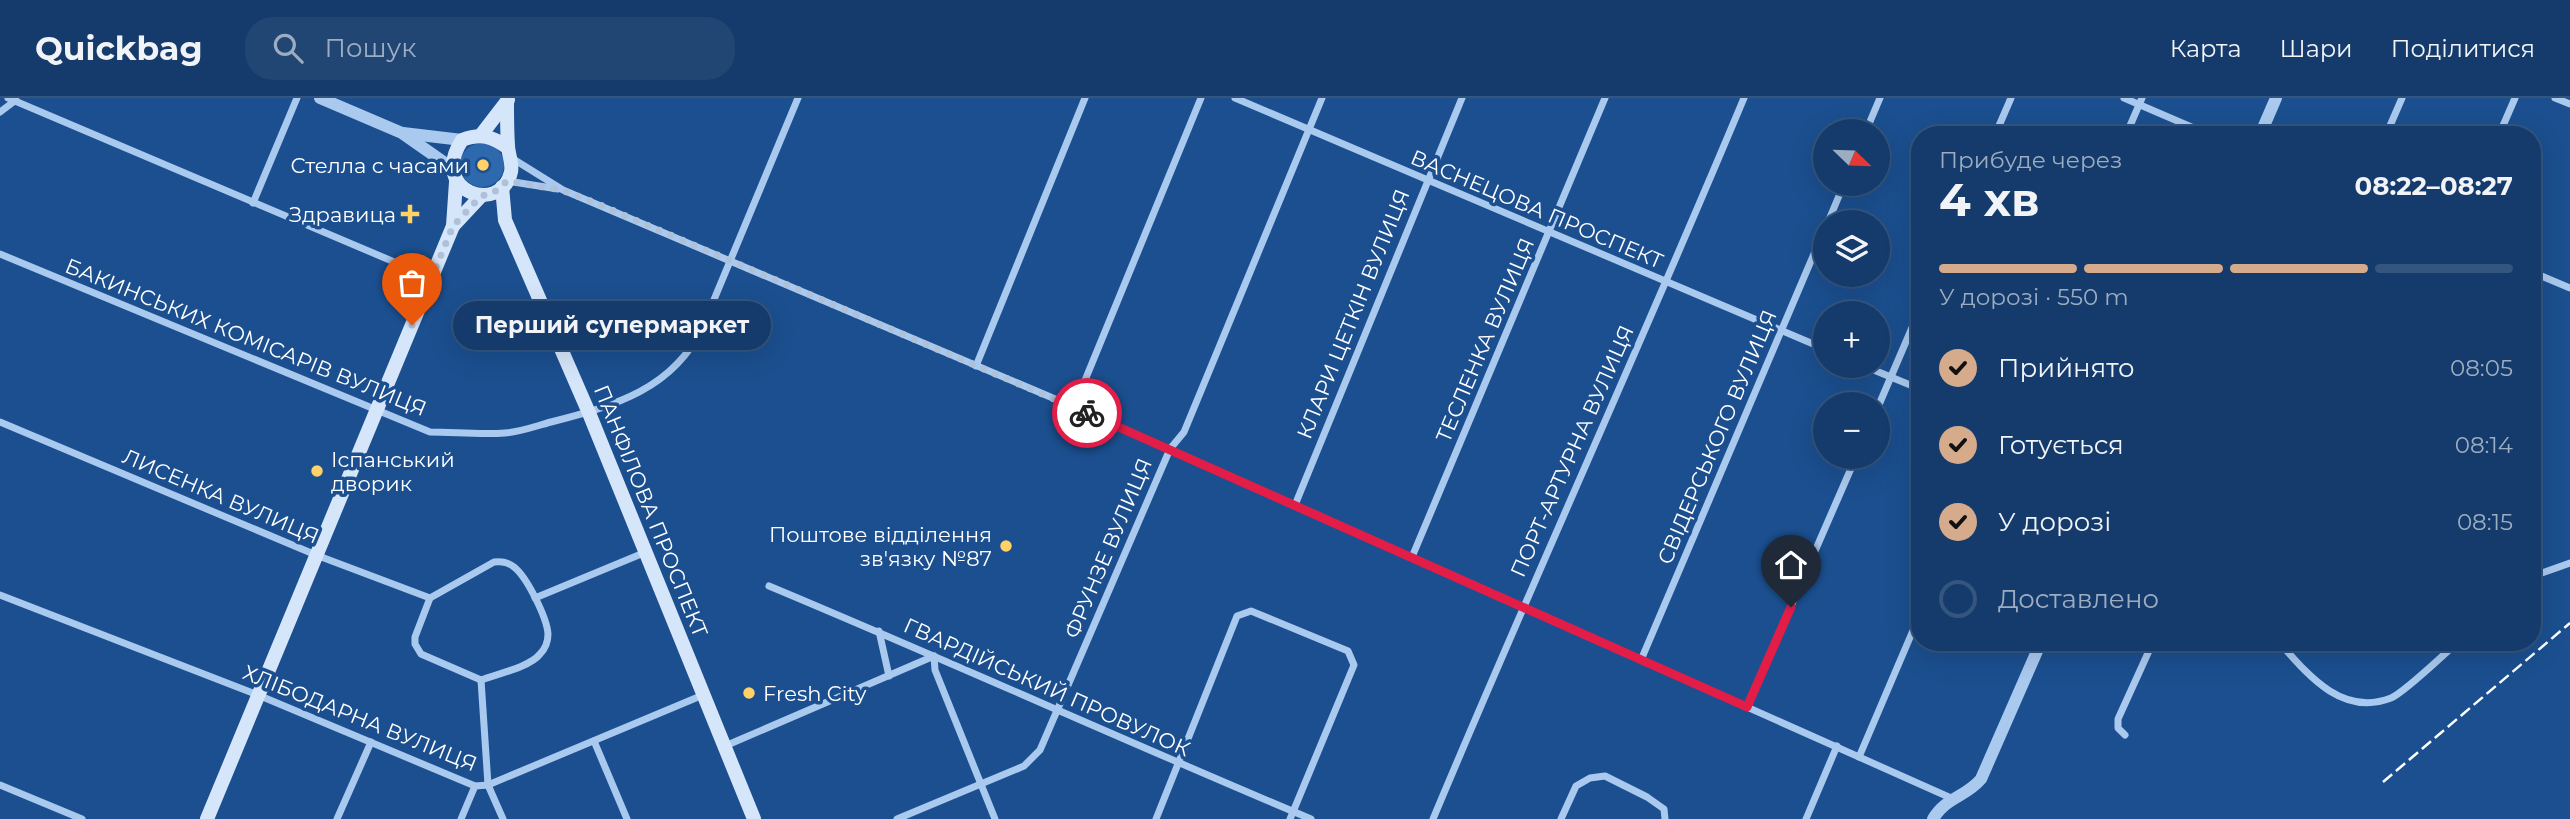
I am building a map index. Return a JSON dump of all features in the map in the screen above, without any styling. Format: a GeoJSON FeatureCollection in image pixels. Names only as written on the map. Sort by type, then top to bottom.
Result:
{"type":"FeatureCollection","features":[{"type":"Feature","properties":{"kind":"main road"},"geometry":{"type":"LineString","coordinates":[[481,135],[508,100]]}},
{"type":"Feature","properties":{"kind":"main road"},"geometry":{"type":"LineString","coordinates":[[454,175],[469,192],[481,196],[493,193],[505,184],[512,170],[508,100]]}},
{"type":"Feature","properties":{"kind":"main road"},"geometry":{"type":"LineString","coordinates":[[207,819],[453,226],[454,153],[462,141],[481,135],[496,139],[509,153]]}},
{"type":"Feature","properties":{"kind":"main road","name":"ПАНФІЛОВА ПРОСПЕКТ"},"geometry":{"type":"LineString","coordinates":[[505,184],[505,220]]}},
{"type":"Feature","properties":{"kind":"main road"},"geometry":{"type":"LineString","coordinates":[[453,226],[481,196]]}},
{"type":"Feature","properties":{"kind":"main road","name":"ПАНФІЛОВА ПРОСПЕКТ"},"geometry":{"type":"LineString","coordinates":[[481,196],[505,220],[589,413],[754,819]]}},
{"type":"Feature","properties":{"kind":"street"},"geometry":{"type":"LineString","coordinates":[[253,203],[297,98]]}},
{"type":"Feature","properties":{"kind":"street"},"geometry":{"type":"LineString","coordinates":[[320,98],[402,132],[462,141]]}},
{"type":"Feature","properties":{"kind":"street","name":"БАКИНСЬКИХ КОМІСАРІВ ВУЛИЦЯ"},"geometry":{"type":"LineString","coordinates":[[0,254],[430,432],[506,433],[589,413],[649,388],[682,362],[695,344],[798,98]]}},
{"type":"Feature","properties":{"kind":"street"},"geometry":{"type":"LineString","coordinates":[[976,366],[1085,98]]}},
{"type":"Feature","properties":{"kind":"street"},"geometry":{"type":"LineString","coordinates":[[1074,407],[1201,98]]}},
{"type":"Feature","properties":{"kind":"street","name":"ВАСНЕЦОВА ПРОСПЕКТ"},"geometry":{"type":"LineString","coordinates":[[1236,98],[1813,344]]}},
{"type":"Feature","properties":{"kind":"street","name":"ФРУНЗЕ ВУЛИЦЯ"},"geometry":{"type":"LineString","coordinates":[[897,819],[1031,761],[1040,750],[1170,449],[1184,432],[1322,98]]}},
{"type":"Feature","properties":{"kind":"street","name":"КЛАРИ ЦЕТКІН ВУЛИЦЯ"},"geometry":{"type":"LineString","coordinates":[[1295,505],[1462,98]]}},
{"type":"Feature","properties":{"kind":"street","name":"ТЕСЛЕНКА ВУЛИЦЯ"},"geometry":{"type":"LineString","coordinates":[[1412,557],[1605,98]]}},
{"type":"Feature","properties":{"kind":"street","name":"ПОРТ-АРТУРНА ВУЛИЦЯ"},"geometry":{"type":"LineString","coordinates":[[1433,819],[1522,608],[1667,283],[1744,98]]}},
{"type":"Feature","properties":{"kind":"street"},"geometry":{"type":"LineString","coordinates":[[1871,119],[1880,98]]}},
{"type":"Feature","properties":{"kind":"street"},"geometry":{"type":"LineString","coordinates":[[1999,126],[2011,98]]}},
{"type":"Feature","properties":{"kind":"street"},"geometry":{"type":"LineString","coordinates":[[2124,98],[2141,101],[2192,126]]}},
{"type":"Feature","properties":{"kind":"street"},"geometry":{"type":"LineString","coordinates":[[2264,126],[2276,98]]}},
{"type":"Feature","properties":{"kind":"street"},"geometry":{"type":"LineString","coordinates":[[2390,126],[2402,98]]}},
{"type":"Feature","properties":{"kind":"street"},"geometry":{"type":"LineString","coordinates":[[2503,126],[2515,98]]}},
{"type":"Feature","properties":{"kind":"street"},"geometry":{"type":"LineString","coordinates":[[2555,98],[2570,104]]}},
{"type":"Feature","properties":{"kind":"street"},"geometry":{"type":"LineString","coordinates":[[0,112],[13,99],[432,278]]}},
{"type":"Feature","properties":{"kind":"street"},"geometry":{"type":"LineString","coordinates":[[2130,126],[2141,101]]}},
{"type":"Feature","properties":{"kind":"street"},"geometry":{"type":"LineString","coordinates":[[402,132],[454,175]]}},
{"type":"Feature","properties":{"kind":"street"},"geometry":{"type":"LineString","coordinates":[[509,153],[562,190],[730,259],[1170,449],[1951,798]]}},
{"type":"Feature","properties":{"kind":"street"},"geometry":{"type":"LineString","coordinates":[[505,184],[562,190]]}},
{"type":"Feature","properties":{"kind":"street","name":"СВІДЕРСЬКОГО ВУЛИЦЯ"},"geometry":{"type":"LineString","coordinates":[[1641,660],[1813,257]]}},
{"type":"Feature","properties":{"kind":"street"},"geometry":{"type":"LineString","coordinates":[[2541,276],[2570,288]]}},
{"type":"Feature","properties":{"kind":"street"},"geometry":{"type":"LineString","coordinates":[[1884,392],[1911,330]]}},
{"type":"Feature","properties":{"kind":"street"},"geometry":{"type":"LineString","coordinates":[[1891,377],[1911,385]]}},
{"type":"Feature","properties":{"kind":"street","name":"ЛИСЕНКА ВУЛИЦЯ"},"geometry":{"type":"LineString","coordinates":[[0,422],[316,555],[430,598]]}},
{"type":"Feature","properties":{"kind":"street"},"geometry":{"type":"LineString","coordinates":[[1747,707],[1851,469]]}},
{"type":"Feature","properties":{"kind":"street"},"geometry":{"type":"LineString","coordinates":[[535,598],[646,552]]}},
{"type":"Feature","properties":{"kind":"street"},"geometry":{"type":"LineString","coordinates":[[500,561],[517,569],[535,598],[548,632],[541,653],[531,662],[481,680],[418,651],[415,637],[430,598],[500,561]]}},
{"type":"Feature","properties":{"kind":"street"},"geometry":{"type":"LineString","coordinates":[[2541,573],[2570,563]]}},
{"type":"Feature","properties":{"kind":"street","name":"ГВАРДІЙСЬКИЙ ПРОВУЛОК"},"geometry":{"type":"LineString","coordinates":[[769,586],[878,631],[1292,815],[1311,819]]}},
{"type":"Feature","properties":{"kind":"street","name":"ХЛІБОДАРНА ВУЛИЦЯ"},"geometry":{"type":"LineString","coordinates":[[0,595],[258,695],[475,786],[488,785],[704,695]]}},
{"type":"Feature","properties":{"kind":"street"},"geometry":{"type":"LineString","coordinates":[[1156,819],[1237,616],[1251,611],[1348,652],[1354,665],[1292,815]]}},
{"type":"Feature","properties":{"kind":"street"},"geometry":{"type":"LineString","coordinates":[[878,631],[889,676]]}},
{"type":"Feature","properties":{"kind":"street"},"geometry":{"type":"LineString","coordinates":[[1859,757],[1911,635]]}},
{"type":"Feature","properties":{"kind":"street"},"geometry":{"type":"LineString","coordinates":[[1933,819],[1951,798],[1975,785],[1985,771],[2037,651]]}},
{"type":"Feature","properties":{"kind":"street"},"geometry":{"type":"LineString","coordinates":[[2125,735],[2118,727],[2118,719],[2149,651]]}},
{"type":"Feature","properties":{"kind":"street"},"geometry":{"type":"LineString","coordinates":[[2287,651],[2318,685],[2342,698],[2367,703],[2393,697],[2447,651]]}},
{"type":"Feature","properties":{"kind":"street"},"geometry":{"type":"LineString","coordinates":[[725,746],[934,656],[934,670],[995,819]]}},
{"type":"Feature","properties":{"kind":"street"},"geometry":{"type":"LineString","coordinates":[[481,680],[488,785],[503,819]]}},
{"type":"Feature","properties":{"kind":"street"},"geometry":{"type":"LineString","coordinates":[[594,741],[627,819]]}},
{"type":"Feature","properties":{"kind":"street"},"geometry":{"type":"LineString","coordinates":[[337,819],[370,742]]}},
{"type":"Feature","properties":{"kind":"street"},"geometry":{"type":"LineString","coordinates":[[1806,819],[1837,746]]}},
{"type":"Feature","properties":{"kind":"street"},"geometry":{"type":"LineString","coordinates":[[1561,819],[1576,786],[1590,778],[1605,776],[1664,809],[1665,819]]}},
{"type":"Feature","properties":{"kind":"street"},"geometry":{"type":"LineString","coordinates":[[0,785],[82,819]]}},
{"type":"Feature","properties":{"kind":"street"},"geometry":{"type":"LineString","coordinates":[[461,819],[475,786]]}},
{"type":"Feature","properties":{"kind":"shaded area"},"geometry":{"type":"Polygon","coordinates":[[[482,143],[497,150],[504,165],[497,180],[482,187],[467,180],[460,165],[467,150],[482,143]]]}},
{"type":"Feature","properties":{"kind":"railway"},"geometry":{"type":"LineString","coordinates":[[2541,648],[2570,623]]}},
{"type":"Feature","properties":{"kind":"railway"},"geometry":{"type":"LineString","coordinates":[[2383,782],[2537,651]]}},
{"type":"Feature","properties":{"kind":"way so far"},"geometry":{"type":"LineString","coordinates":[[412,325],[453,226],[481,196],[493,193],[507,181],[562,190],[593,202],[1087,413]]}},
{"type":"Feature","properties":{"kind":"place","name":"Стелла с часами"},"geometry":{"type":"Point","coordinates":[483,165]}},
{"type":"Feature","properties":{"kind":"place","name":"Здравица"},"geometry":{"type":"Point","coordinates":[410,214]}},
{"type":"Feature","properties":{"kind":"place","name":"Перший супермаркет"},"geometry":{"type":"Point","coordinates":[412,325]}},
{"type":"Feature","properties":{"kind":"place","name":"Іспанський дворик"},"geometry":{"type":"Point","coordinates":[317,471]}},
{"type":"Feature","properties":{"kind":"place","name":"Поштове відділення зв'язку №87"},"geometry":{"type":"Point","coordinates":[1006,546]}},
{"type":"Feature","properties":{"kind":"place","name":"Fresh City"},"geometry":{"type":"Point","coordinates":[749,693]}},
{"type":"Feature","properties":{"kind":"route"},"geometry":{"type":"LineString","coordinates":[[1087,413],[1747,707],[1791,607]]}}]}
